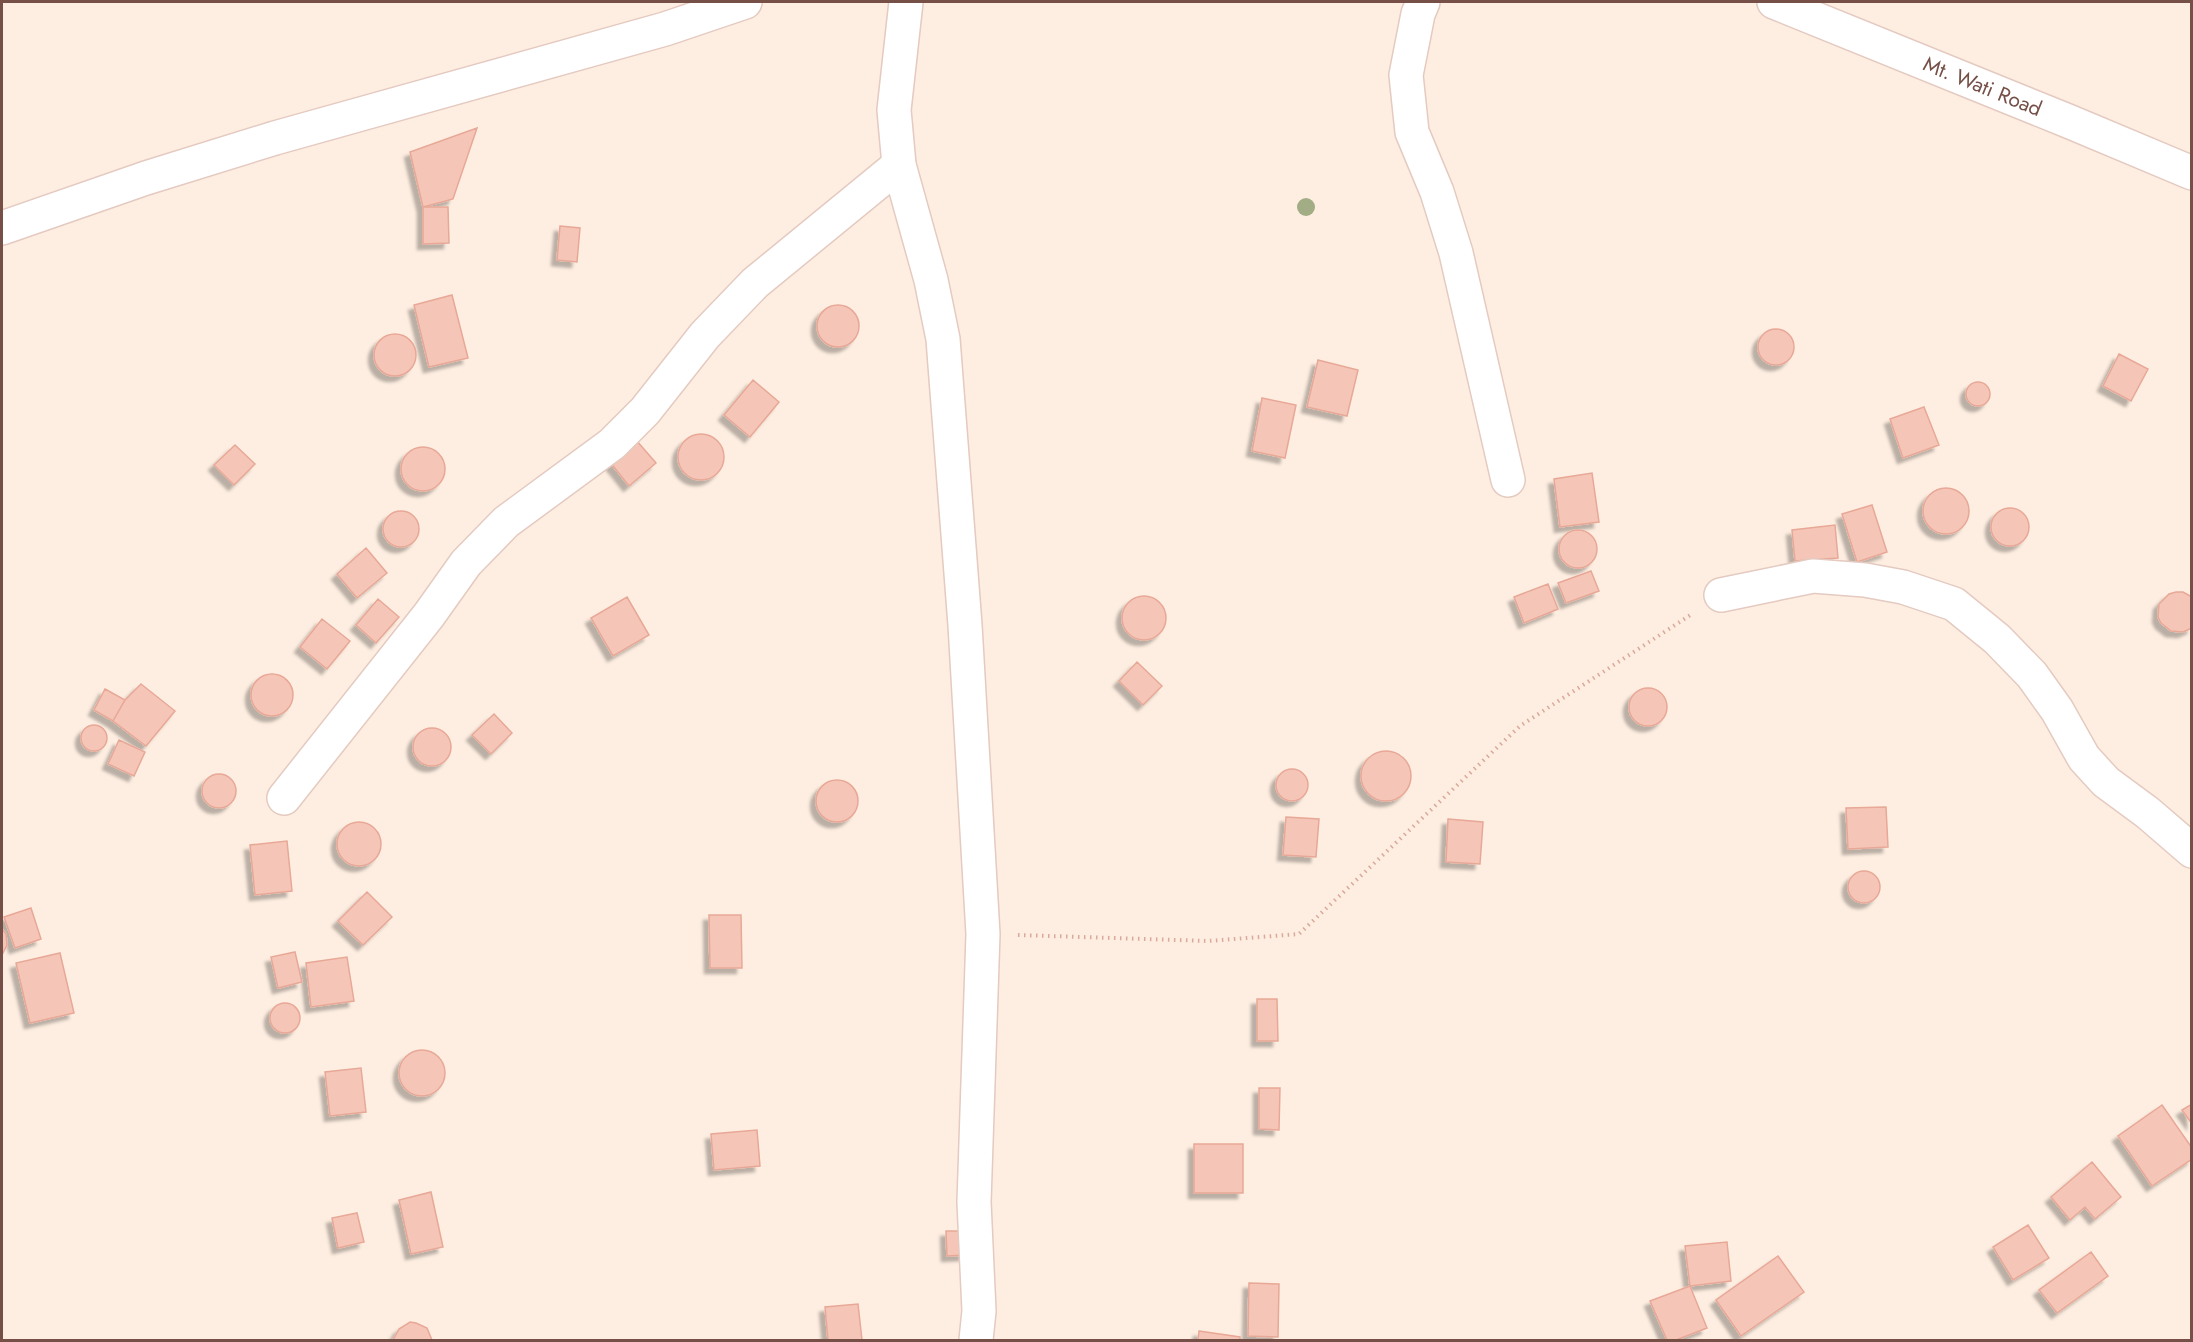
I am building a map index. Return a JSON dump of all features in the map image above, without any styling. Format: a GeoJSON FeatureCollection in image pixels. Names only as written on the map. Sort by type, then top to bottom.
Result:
{"type":"FeatureCollection","features":[{"type":"Feature","properties":{"kind":"street"},"geometry":{"type":"LineString","coordinates":[[2,228],[189,164],[414,98],[665,29],[745,2]]}},
{"type":"Feature","properties":{"kind":"street"},"geometry":{"type":"LineString","coordinates":[[906,2],[894,110],[899,165],[931,280],[943,339],[965,625],[983,934],[974,1202],[979,1311],[976,1341]]}},
{"type":"Feature","properties":{"kind":"street"},"geometry":{"type":"LineString","coordinates":[[1423,2],[1418,14],[1406,75],[1412,132],[1437,192],[1456,254],[1508,480]]}},
{"type":"Feature","properties":{"kind":"street","name":"Mt. Wati Road"},"geometry":{"type":"LineString","coordinates":[[1774,2],[2192,173]]}},
{"type":"Feature","properties":{"kind":"street"},"geometry":{"type":"LineString","coordinates":[[284,798],[474,555],[506,522],[612,444],[645,411],[705,335],[755,283],[899,165]]}},
{"type":"Feature","properties":{"kind":"street"},"geometry":{"type":"LineString","coordinates":[[1721,595],[1813,576],[1884,583],[1954,604],[1997,639],[2032,675],[2057,710],[2084,758],[2106,782],[2148,813],[2192,851]]}},
{"type":"Feature","properties":{"kind":"path"},"geometry":{"type":"LineString","coordinates":[[983,934],[1208,942],[1299,934],[1521,726],[1721,595]]}},
{"type":"Feature","properties":{"kind":"building"},"geometry":{"type":"Polygon","coordinates":[[[477,128],[453,199],[423,207],[410,152],[477,128]]]}},
{"type":"Feature","properties":{"kind":"building"},"geometry":{"type":"Polygon","coordinates":[[[423,207],[448,207],[449,243],[423,244],[423,207]]]}},
{"type":"Feature","properties":{"kind":"building"},"geometry":{"type":"Polygon","coordinates":[[[560,226],[580,228],[577,262],[557,260],[560,226]]]}},
{"type":"Feature","properties":{"kind":"building"},"geometry":{"type":"Polygon","coordinates":[[[452,295],[468,358],[429,367],[414,305],[452,295]]]}},
{"type":"Feature","properties":{"kind":"building"},"geometry":{"type":"Polygon","coordinates":[[[838,305],[846,306],[853,311],[858,318],[858,334],[853,341],[846,346],[838,347],[830,346],[823,341],[818,334],[817,326],[818,318],[823,311],[830,306],[838,305]]]}},
{"type":"Feature","properties":{"kind":"building"},"geometry":{"type":"Polygon","coordinates":[[[1776,329],[1789,334],[1794,347],[1789,360],[1776,365],[1763,360],[1758,347],[1763,334],[1776,329]]]}},
{"type":"Feature","properties":{"kind":"building"},"geometry":{"type":"Polygon","coordinates":[[[395,334],[403,335],[410,340],[415,347],[415,363],[410,370],[403,375],[395,376],[387,375],[380,370],[375,363],[374,355],[375,347],[380,340],[387,335],[395,334]]]}},
{"type":"Feature","properties":{"kind":"building"},"geometry":{"type":"Polygon","coordinates":[[[2119,354],[2148,369],[2131,401],[2103,386],[2119,354]]]}},
{"type":"Feature","properties":{"kind":"building"},"geometry":{"type":"Polygon","coordinates":[[[1318,360],[1358,370],[1347,416],[1307,407],[1318,360]]]}},
{"type":"Feature","properties":{"kind":"building"},"geometry":{"type":"Polygon","coordinates":[[[753,380],[779,402],[750,437],[724,415],[753,380]]]}},
{"type":"Feature","properties":{"kind":"building"},"geometry":{"type":"Polygon","coordinates":[[[1978,382],[1987,385],[1990,394],[1987,403],[1978,406],[1969,403],[1966,394],[1969,385],[1978,382]]]}},
{"type":"Feature","properties":{"kind":"building"},"geometry":{"type":"Polygon","coordinates":[[[1262,398],[1296,405],[1285,458],[1252,451],[1262,398]]]}},
{"type":"Feature","properties":{"kind":"building"},"geometry":{"type":"Polygon","coordinates":[[[1924,407],[1939,445],[1903,458],[1890,419],[1924,407]]]}},
{"type":"Feature","properties":{"kind":"building"},"geometry":{"type":"Polygon","coordinates":[[[701,434],[717,441],[724,457],[717,473],[701,480],[685,473],[678,457],[685,441],[701,434]]]}},
{"type":"Feature","properties":{"kind":"building"},"geometry":{"type":"Polygon","coordinates":[[[636,440],[656,463],[629,486],[610,462],[636,440]]]}},
{"type":"Feature","properties":{"kind":"building"},"geometry":{"type":"Polygon","coordinates":[[[235,445],[255,464],[234,485],[214,465],[235,445]]]}},
{"type":"Feature","properties":{"kind":"building"},"geometry":{"type":"Polygon","coordinates":[[[423,447],[432,448],[439,453],[444,460],[444,478],[439,485],[432,490],[423,491],[414,490],[407,485],[402,478],[401,469],[402,460],[407,453],[414,448],[423,447]]]}},
{"type":"Feature","properties":{"kind":"building"},"geometry":{"type":"Polygon","coordinates":[[[1592,473],[1599,522],[1560,527],[1554,479],[1592,473]]]}},
{"type":"Feature","properties":{"kind":"building"},"geometry":{"type":"Polygon","coordinates":[[[1946,488],[1962,495],[1969,511],[1962,527],[1946,534],[1930,527],[1923,511],[1930,495],[1946,488]]]}},
{"type":"Feature","properties":{"kind":"building"},"geometry":{"type":"Polygon","coordinates":[[[1872,505],[1887,552],[1857,562],[1842,514],[1872,505]]]}},
{"type":"Feature","properties":{"kind":"building"},"geometry":{"type":"Polygon","coordinates":[[[2010,508],[2017,509],[2023,514],[2028,520],[2028,534],[2023,540],[2017,545],[2010,546],[2003,545],[1997,540],[1992,534],[1991,527],[1992,520],[1997,514],[2003,509],[2010,508]]]}},
{"type":"Feature","properties":{"kind":"building"},"geometry":{"type":"Polygon","coordinates":[[[401,511],[414,516],[419,529],[414,542],[401,547],[388,542],[383,529],[388,516],[401,511]]]}},
{"type":"Feature","properties":{"kind":"building"},"geometry":{"type":"Polygon","coordinates":[[[1835,525],[1838,558],[1795,561],[1792,530],[1835,525]]]}},
{"type":"Feature","properties":{"kind":"building"},"geometry":{"type":"Polygon","coordinates":[[[1578,530],[1591,536],[1597,549],[1591,562],[1578,568],[1565,562],[1559,549],[1565,536],[1578,530]]]}},
{"type":"Feature","properties":{"kind":"building"},"geometry":{"type":"Polygon","coordinates":[[[366,548],[387,573],[357,598],[337,574],[366,548]]]}},
{"type":"Feature","properties":{"kind":"building"},"geometry":{"type":"Polygon","coordinates":[[[1591,571],[1599,591],[1566,603],[1558,583],[1591,571]]]}},
{"type":"Feature","properties":{"kind":"building"},"geometry":{"type":"Polygon","coordinates":[[[1548,584],[1558,609],[1524,623],[1514,597],[1548,584]]]}},
{"type":"Feature","properties":{"kind":"building"},"geometry":{"type":"Polygon","coordinates":[[[2183,592],[2192,597],[2192,628],[2183,632],[2171,631],[2161,623],[2158,617],[2159,604],[2169,594],[2183,592]]]}},
{"type":"Feature","properties":{"kind":"building"},"geometry":{"type":"Polygon","coordinates":[[[1144,596],[1153,597],[1160,602],[1165,609],[1165,627],[1160,634],[1153,639],[1144,640],[1135,639],[1128,634],[1123,627],[1122,618],[1123,609],[1128,602],[1135,597],[1144,596]]]}},
{"type":"Feature","properties":{"kind":"building"},"geometry":{"type":"Polygon","coordinates":[[[627,597],[649,635],[613,656],[591,618],[627,597]]]}},
{"type":"Feature","properties":{"kind":"building"},"geometry":{"type":"Polygon","coordinates":[[[378,599],[399,617],[376,643],[356,625],[378,599]]]}},
{"type":"Feature","properties":{"kind":"building"},"geometry":{"type":"Polygon","coordinates":[[[322,619],[350,641],[327,669],[300,647],[322,619]]]}},
{"type":"Feature","properties":{"kind":"building"},"geometry":{"type":"Polygon","coordinates":[[[1137,662],[1162,686],[1143,705],[1119,681],[1137,662]]]}},
{"type":"Feature","properties":{"kind":"building"},"geometry":{"type":"Polygon","coordinates":[[[272,674],[287,680],[293,695],[287,710],[272,716],[257,710],[251,695],[257,680],[272,674]]]}},
{"type":"Feature","properties":{"kind":"building"},"geometry":{"type":"Polygon","coordinates":[[[141,684],[175,711],[146,746],[113,721],[125,700],[141,684]]]}},
{"type":"Feature","properties":{"kind":"building"},"geometry":{"type":"Polygon","coordinates":[[[1648,688],[1661,694],[1667,707],[1661,720],[1648,726],[1635,720],[1629,707],[1635,694],[1648,688]]]}},
{"type":"Feature","properties":{"kind":"building"},"geometry":{"type":"Polygon","coordinates":[[[105,689],[125,700],[113,721],[94,710],[105,689]]]}},
{"type":"Feature","properties":{"kind":"building"},"geometry":{"type":"Polygon","coordinates":[[[494,714],[512,733],[491,754],[472,735],[494,714]]]}},
{"type":"Feature","properties":{"kind":"building"},"geometry":{"type":"Polygon","coordinates":[[[94,725],[103,729],[107,738],[103,747],[94,751],[85,747],[81,738],[85,729],[94,725]]]}},
{"type":"Feature","properties":{"kind":"building"},"geometry":{"type":"Polygon","coordinates":[[[432,728],[439,729],[445,734],[450,740],[450,754],[445,760],[439,765],[432,766],[425,765],[419,760],[414,754],[413,747],[414,740],[419,734],[425,729],[432,728]]]}},
{"type":"Feature","properties":{"kind":"building"},"geometry":{"type":"Polygon","coordinates":[[[119,740],[145,752],[134,776],[108,764],[119,740]]]}},
{"type":"Feature","properties":{"kind":"building"},"geometry":{"type":"Polygon","coordinates":[[[1391,751],[1404,758],[1410,766],[1410,786],[1404,794],[1396,800],[1381,801],[1368,794],[1362,786],[1361,771],[1368,758],[1376,752],[1391,751]]]}},
{"type":"Feature","properties":{"kind":"building"},"geometry":{"type":"Polygon","coordinates":[[[1292,769],[1303,774],[1308,785],[1303,796],[1292,801],[1281,796],[1276,785],[1281,774],[1292,769]]]}},
{"type":"Feature","properties":{"kind":"building"},"geometry":{"type":"Polygon","coordinates":[[[219,774],[231,779],[236,791],[231,803],[219,808],[207,803],[202,791],[207,779],[219,774]]]}},
{"type":"Feature","properties":{"kind":"building"},"geometry":{"type":"Polygon","coordinates":[[[837,780],[852,786],[858,801],[852,816],[837,822],[822,816],[816,801],[822,786],[837,780]]]}},
{"type":"Feature","properties":{"kind":"building"},"geometry":{"type":"Polygon","coordinates":[[[1886,807],[1888,847],[1848,849],[1846,808],[1886,807]]]}},
{"type":"Feature","properties":{"kind":"building"},"geometry":{"type":"Polygon","coordinates":[[[1286,817],[1319,819],[1316,857],[1283,855],[1286,817]]]}},
{"type":"Feature","properties":{"kind":"building"},"geometry":{"type":"Polygon","coordinates":[[[1448,819],[1483,822],[1480,864],[1446,862],[1448,819]]]}},
{"type":"Feature","properties":{"kind":"building"},"geometry":{"type":"Polygon","coordinates":[[[359,822],[375,828],[381,844],[375,860],[359,866],[343,860],[337,844],[343,828],[359,822]]]}},
{"type":"Feature","properties":{"kind":"building"},"geometry":{"type":"Polygon","coordinates":[[[287,841],[292,891],[255,895],[250,845],[287,841]]]}},
{"type":"Feature","properties":{"kind":"building"},"geometry":{"type":"Polygon","coordinates":[[[1864,871],[1875,876],[1880,887],[1875,898],[1864,903],[1853,898],[1848,887],[1853,876],[1864,871]]]}},
{"type":"Feature","properties":{"kind":"building"},"geometry":{"type":"Polygon","coordinates":[[[367,892],[392,917],[363,945],[338,921],[367,892]]]}},
{"type":"Feature","properties":{"kind":"building"},"geometry":{"type":"Polygon","coordinates":[[[31,908],[41,939],[15,948],[4,917],[31,908]]]}},
{"type":"Feature","properties":{"kind":"building"},"geometry":{"type":"Polygon","coordinates":[[[709,915],[741,915],[742,968],[710,968],[709,915]]]}},
{"type":"Feature","properties":{"kind":"building"},"geometry":{"type":"Polygon","coordinates":[[[2,929],[6,934],[7,945],[2,955],[2,929]]]}},
{"type":"Feature","properties":{"kind":"building"},"geometry":{"type":"Polygon","coordinates":[[[295,952],[302,982],[278,988],[271,957],[295,952]]]}},
{"type":"Feature","properties":{"kind":"building"},"geometry":{"type":"Polygon","coordinates":[[[60,953],[74,1013],[30,1023],[16,963],[60,953]]]}},
{"type":"Feature","properties":{"kind":"building"},"geometry":{"type":"Polygon","coordinates":[[[347,957],[354,1001],[311,1007],[306,963],[347,957]]]}},
{"type":"Feature","properties":{"kind":"building"},"geometry":{"type":"Polygon","coordinates":[[[1257,999],[1277,999],[1278,1041],[1257,1041],[1257,999]]]}},
{"type":"Feature","properties":{"kind":"building"},"geometry":{"type":"Polygon","coordinates":[[[285,1003],[296,1007],[300,1018],[296,1029],[285,1033],[274,1029],[270,1018],[274,1007],[285,1003]]]}},
{"type":"Feature","properties":{"kind":"building"},"geometry":{"type":"Polygon","coordinates":[[[422,1050],[438,1057],[445,1073],[438,1089],[422,1096],[406,1089],[399,1073],[406,1057],[422,1050]]]}},
{"type":"Feature","properties":{"kind":"building"},"geometry":{"type":"Polygon","coordinates":[[[361,1068],[366,1112],[330,1116],[325,1072],[361,1068]]]}},
{"type":"Feature","properties":{"kind":"building"},"geometry":{"type":"Polygon","coordinates":[[[1259,1088],[1280,1088],[1279,1130],[1259,1129],[1259,1088]]]}},
{"type":"Feature","properties":{"kind":"building"},"geometry":{"type":"Polygon","coordinates":[[[2192,1104],[2192,1124],[2182,1110],[2192,1104]]]}},
{"type":"Feature","properties":{"kind":"building"},"geometry":{"type":"Polygon","coordinates":[[[2162,1105],[2192,1148],[2192,1159],[2152,1186],[2118,1136],[2162,1105]]]}},
{"type":"Feature","properties":{"kind":"building"},"geometry":{"type":"Polygon","coordinates":[[[757,1130],[760,1166],[714,1170],[711,1134],[757,1130]]]}},
{"type":"Feature","properties":{"kind":"building"},"geometry":{"type":"Polygon","coordinates":[[[1194,1144],[1243,1144],[1243,1193],[1194,1193],[1194,1144]]]}},
{"type":"Feature","properties":{"kind":"building"},"geometry":{"type":"Polygon","coordinates":[[[2092,1162],[2121,1197],[2095,1219],[2085,1207],[2070,1220],[2051,1197],[2092,1162]]]}},
{"type":"Feature","properties":{"kind":"building"},"geometry":{"type":"Polygon","coordinates":[[[431,1192],[443,1247],[411,1254],[399,1200],[431,1192]]]}},
{"type":"Feature","properties":{"kind":"building"},"geometry":{"type":"Polygon","coordinates":[[[357,1213],[364,1242],[338,1248],[332,1218],[357,1213]]]}},
{"type":"Feature","properties":{"kind":"building"},"geometry":{"type":"Polygon","coordinates":[[[2028,1225],[2049,1258],[2013,1280],[1993,1247],[2028,1225]]]}},
{"type":"Feature","properties":{"kind":"building"},"geometry":{"type":"Polygon","coordinates":[[[946,1231],[965,1231],[965,1255],[947,1256],[946,1231]]]}},
{"type":"Feature","properties":{"kind":"building"},"geometry":{"type":"Polygon","coordinates":[[[1727,1242],[1731,1281],[1690,1286],[1685,1246],[1727,1242]]]}},
{"type":"Feature","properties":{"kind":"building"},"geometry":{"type":"Polygon","coordinates":[[[2091,1252],[2108,1276],[2057,1313],[2039,1290],[2091,1252]]]}},
{"type":"Feature","properties":{"kind":"building"},"geometry":{"type":"Polygon","coordinates":[[[1778,1256],[1804,1292],[1741,1336],[1716,1300],[1778,1256]]]}},
{"type":"Feature","properties":{"kind":"building"},"geometry":{"type":"Polygon","coordinates":[[[1249,1283],[1279,1284],[1278,1337],[1248,1336],[1249,1283]]]}},
{"type":"Feature","properties":{"kind":"building"},"geometry":{"type":"Polygon","coordinates":[[[1690,1286],[1707,1328],[1676,1340],[1667,1340],[1650,1301],[1690,1286]]]}},
{"type":"Feature","properties":{"kind":"building"},"geometry":{"type":"Polygon","coordinates":[[[858,1304],[862,1340],[828,1340],[825,1307],[858,1304]]]}},
{"type":"Feature","properties":{"kind":"building"},"geometry":{"type":"Polygon","coordinates":[[[410,1322],[427,1328],[432,1340],[393,1340],[399,1329],[410,1322]]]}},
{"type":"Feature","properties":{"kind":"building"},"geometry":{"type":"Polygon","coordinates":[[[1199,1331],[1240,1337],[1240,1340],[1198,1340],[1199,1331]]]}}]}
